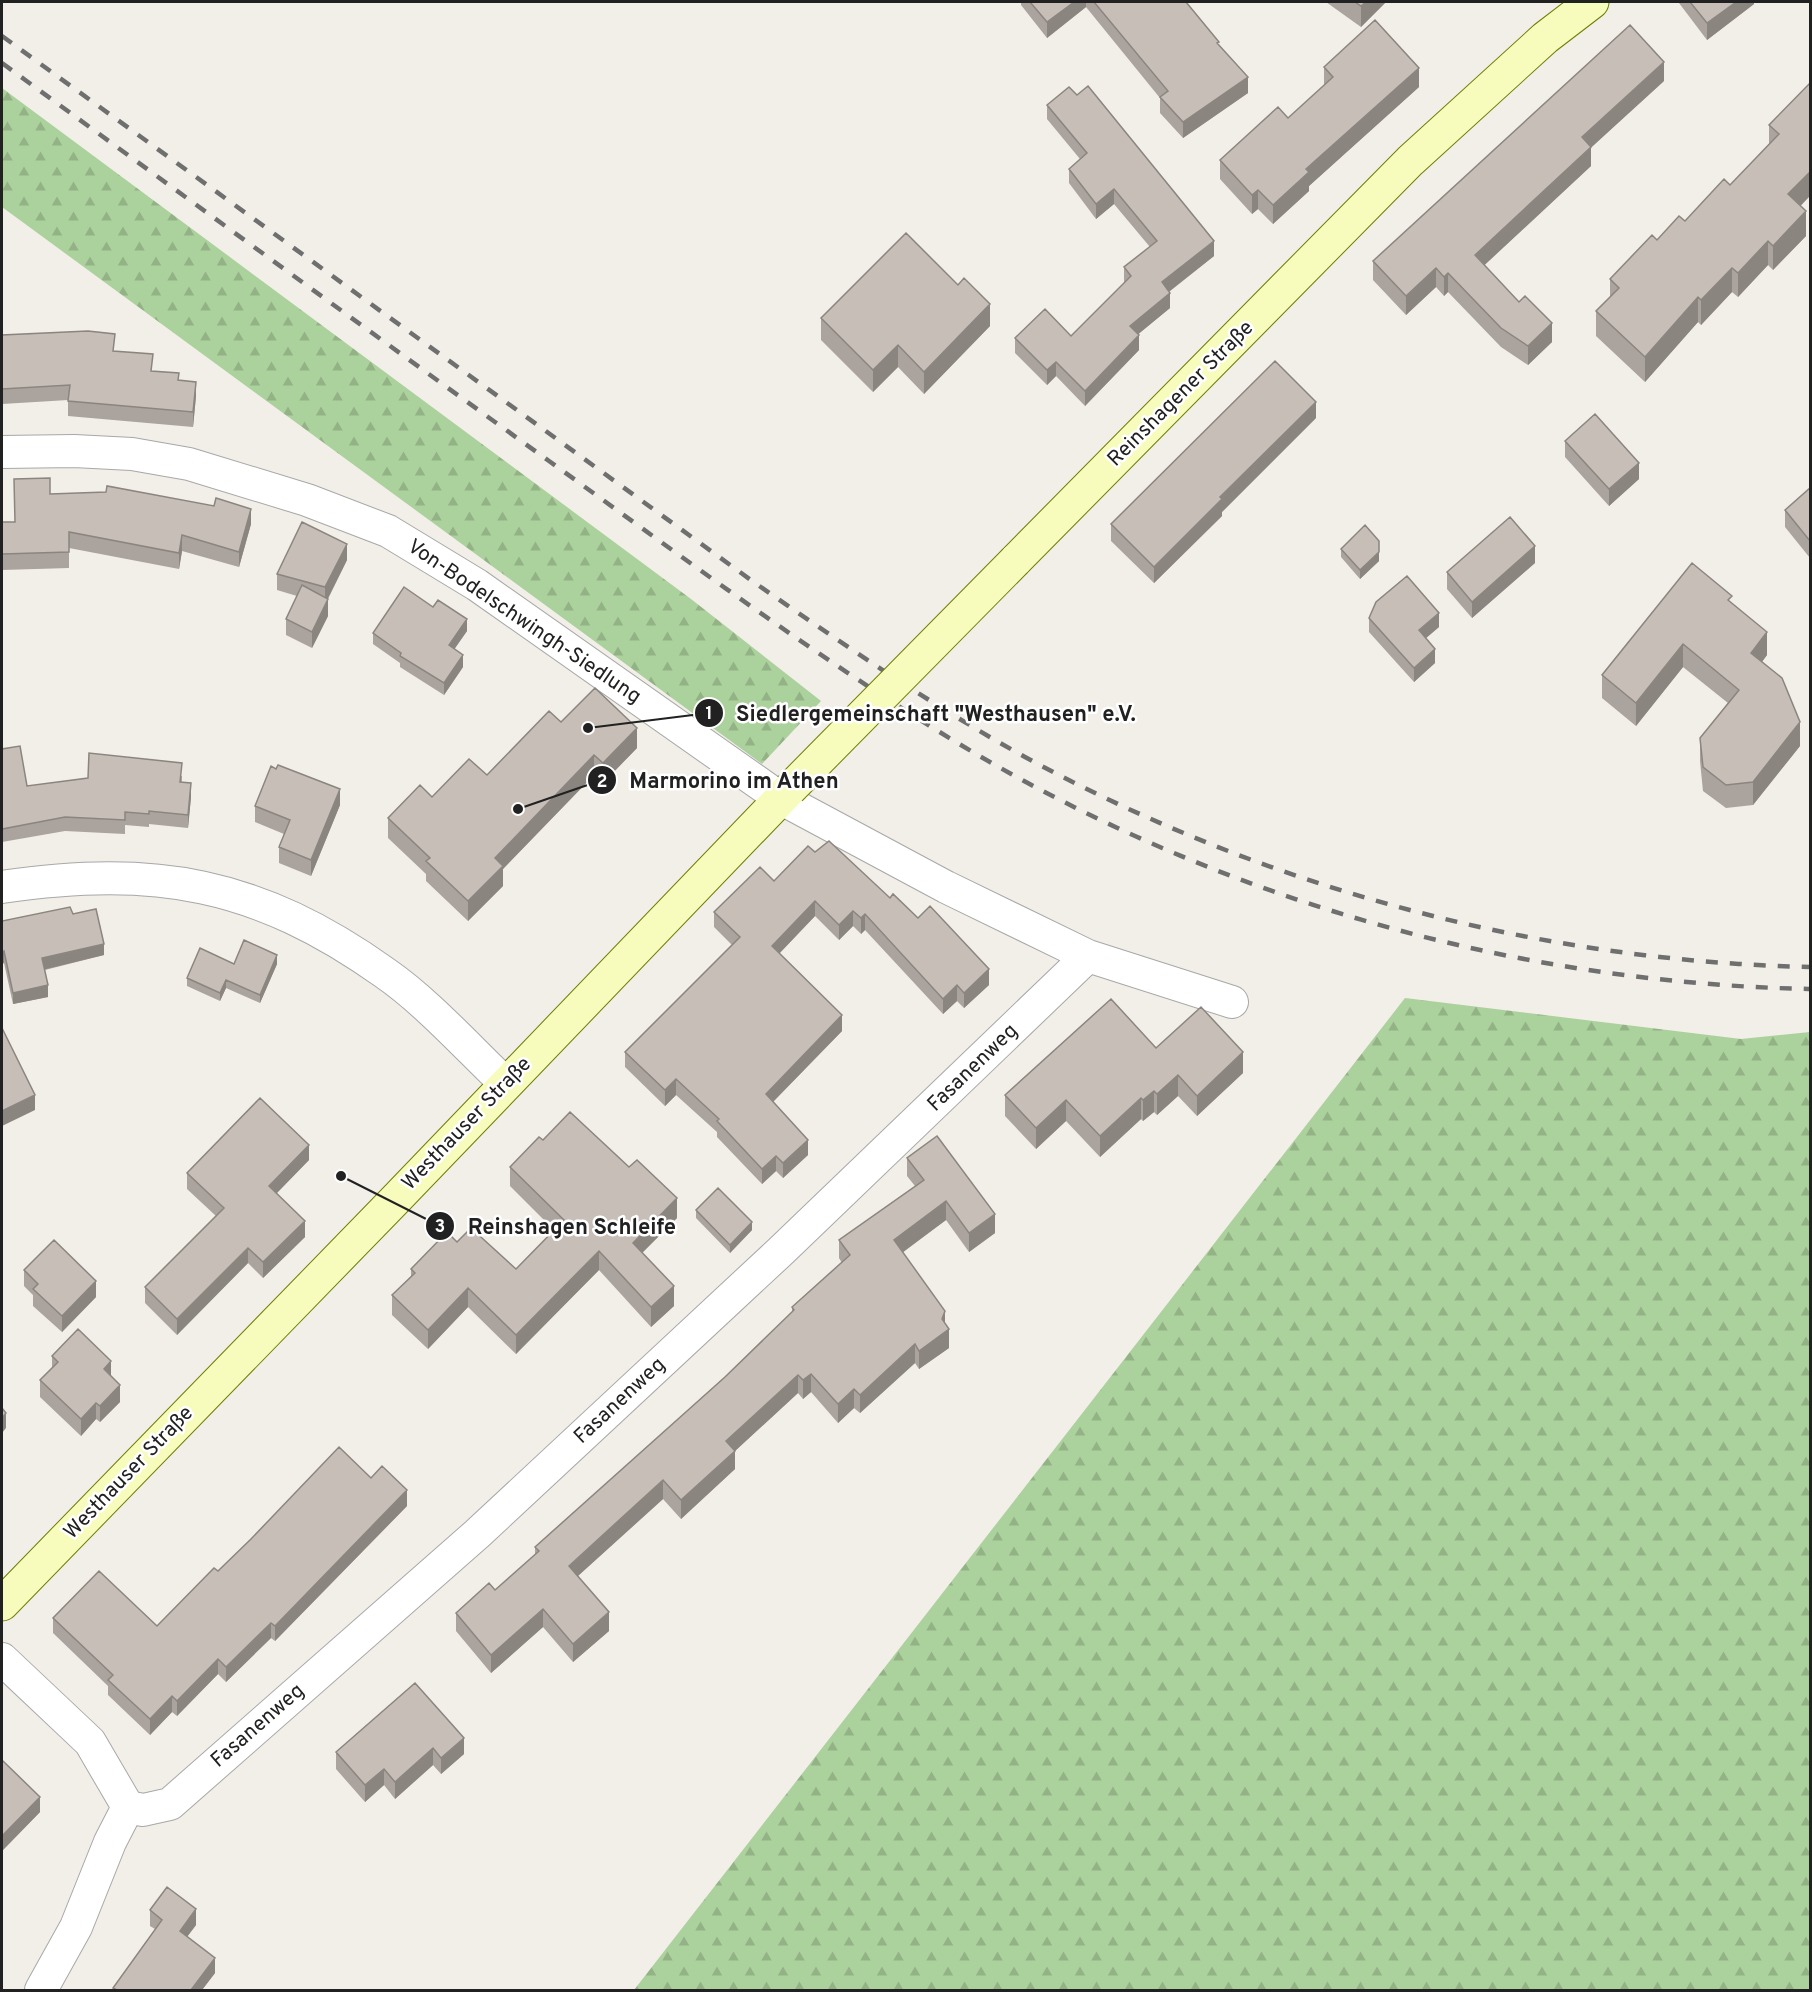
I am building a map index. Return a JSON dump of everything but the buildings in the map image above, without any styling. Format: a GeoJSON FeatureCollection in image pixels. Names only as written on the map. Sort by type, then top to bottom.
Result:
{"type":"FeatureCollection","features":[{"type":"Feature","properties":{"kind":"main road","name":"Reinshagener Straße"},"geometry":{"type":"LineString","coordinates":[[785,793],[1410,161],[1545,38],[1592,2]]}},
{"type":"Feature","properties":{"kind":"main road","name":"Westhauser Straße"},"geometry":{"type":"LineString","coordinates":[[2,1604],[785,793]]}},
{"type":"Feature","properties":{"kind":"street","name":"Von-Bodelschwingh-Siedlung"},"geometry":{"type":"LineString","coordinates":[[2,452],[74,451],[132,454],[189,464],[278,490],[388,531],[477,585],[785,793]]}},
{"type":"Feature","properties":{"kind":"street"},"geometry":{"type":"LineString","coordinates":[[785,793],[946,887],[1088,956],[1232,1002]]}},
{"type":"Feature","properties":{"kind":"street"},"geometry":{"type":"LineString","coordinates":[[2,887],[67,879],[150,878],[192,884],[245,897],[332,938],[387,974],[506,1083]]}},
{"type":"Feature","properties":{"kind":"street","name":"Fasanenweg"},"geometry":{"type":"LineString","coordinates":[[128,1807],[143,1810],[170,1804],[468,1542],[782,1250],[1088,956]]}},
{"type":"Feature","properties":{"kind":"street"},"geometry":{"type":"LineString","coordinates":[[2,1659],[90,1742],[128,1807],[110,1842],[76,1927],[40,1990]]}},
{"type":"Feature","properties":{"kind":"green space"},"geometry":{"type":"Polygon","coordinates":[[[2,88],[691,599],[821,701],[762,764],[2,207],[2,88]]]}},
{"type":"Feature","properties":{"kind":"green space"},"geometry":{"type":"Polygon","coordinates":[[[1405,998],[1741,1039],[1810,1032],[1810,1990],[634,1990],[1405,998]]]}},
{"type":"Feature","properties":{"kind":"railway"},"geometry":{"type":"LineString","coordinates":[[2,36],[755,583],[921,695],[1025,757],[1117,803],[1211,844],[1307,879],[1406,909],[1505,932],[1606,950],[1708,962],[1810,967]]}},
{"type":"Feature","properties":{"kind":"railway"},"geometry":{"type":"LineString","coordinates":[[2,63],[747,604],[899,707],[1050,795],[1152,843],[1257,886],[1364,921],[1474,949],[1585,969],[1697,983],[1810,989]]}},
{"type":"Feature","properties":{"kind":"place","name":"Siedlergemeinschaft \"Westhausen\" e.V."},"geometry":{"type":"Point","coordinates":[588,728]}},
{"type":"Feature","properties":{"kind":"place","name":"Marmorino im Athen"},"geometry":{"type":"Point","coordinates":[518,809]}},
{"type":"Feature","properties":{"kind":"place","name":"Reinshagen Schleife"},"geometry":{"type":"Point","coordinates":[341,1176]}}]}
